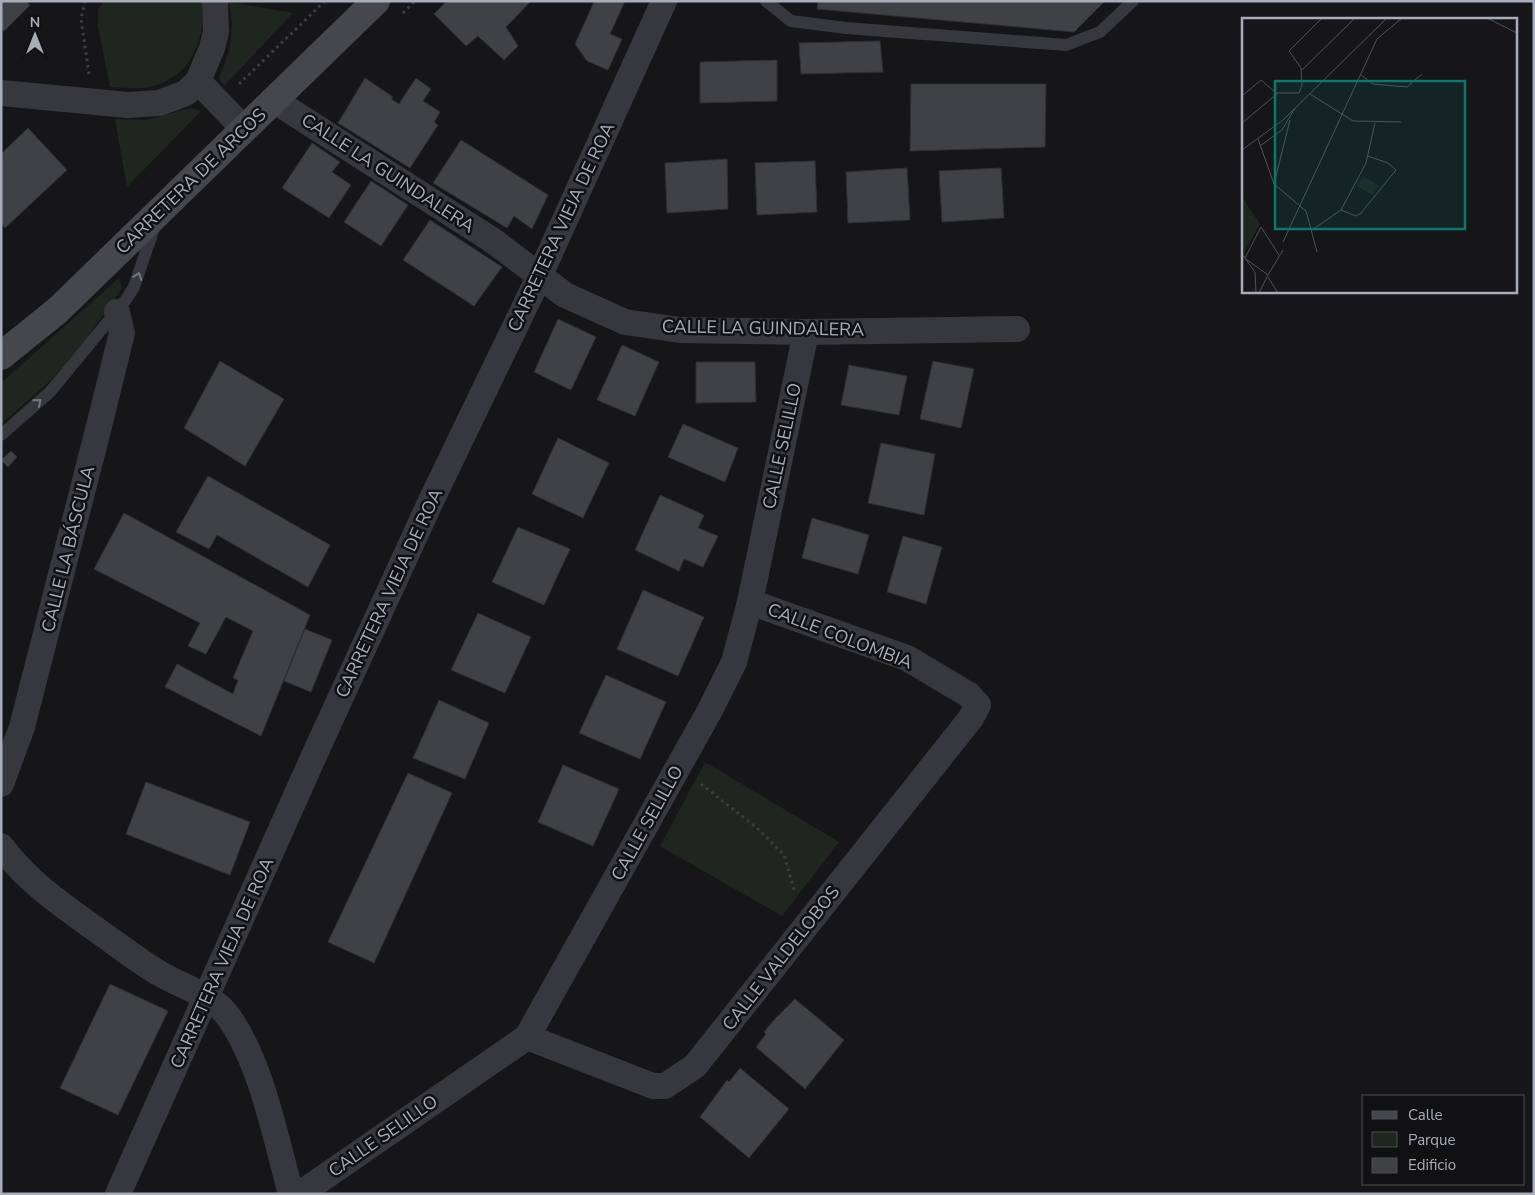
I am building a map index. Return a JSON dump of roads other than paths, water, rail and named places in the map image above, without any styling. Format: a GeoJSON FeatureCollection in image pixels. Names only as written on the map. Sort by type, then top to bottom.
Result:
{"type":"FeatureCollection","features":[{"type":"Feature","properties":{"kind":"street"},"geometry":{"type":"LineString","coordinates":[[1,114],[10,94],[128,105],[159,103],[186,93],[198,80],[212,48],[216,32],[215,1]]}},
{"type":"Feature","properties":{"kind":"street","name":"CARRETERA DE ARCOS"},"geometry":{"type":"LineString","coordinates":[[1,356],[58,310],[376,1]]}},
{"type":"Feature","properties":{"kind":"street","name":"CARRETERA VIEJA DE ROA"},"geometry":{"type":"LineString","coordinates":[[120,1192],[317,749],[540,275],[664,1]]}},
{"type":"Feature","properties":{"kind":"street"},"geometry":{"type":"LineString","coordinates":[[198,80],[244,130]]}},
{"type":"Feature","properties":{"kind":"street","name":"CALLE LA GUINDALERA"},"geometry":{"type":"LineString","coordinates":[[275,101],[492,240],[565,295],[625,322],[680,330],[806,332],[1017,328]]}},
{"type":"Feature","properties":{"kind":"street","name":"CALLE LA BÁSCULA"},"geometry":{"type":"LineString","coordinates":[[1,784],[22,727],[98,434],[122,333],[117,312]]}},
{"type":"Feature","properties":{"kind":"street","name":"CALLE SELILLO"},"geometry":{"type":"LineString","coordinates":[[300,1194],[527,1037],[678,768],[734,662],[750,602],[806,332]]}},
{"type":"Feature","properties":{"kind":"street","name":"CALLE COLOMBIA"},"geometry":{"type":"LineString","coordinates":[[750,602],[908,658],[969,694],[978,705]]}},
{"type":"Feature","properties":{"kind":"street","name":"CALLE VALDELOBOS"},"geometry":{"type":"LineString","coordinates":[[527,1037],[653,1086],[666,1086],[695,1066],[971,718],[978,705]]}},
{"type":"Feature","properties":{"kind":"street"},"geometry":{"type":"LineString","coordinates":[[1,846],[14,864],[52,898],[155,971],[208,997],[229,1017],[246,1047],[269,1112],[291,1194]]}},
{"type":"Feature","properties":{"kind":"lane"},"geometry":{"type":"LineString","coordinates":[[766,1],[791,21],[846,28],[1066,45],[1100,32],[1133,1]]}},
{"type":"Feature","properties":{"kind":"lane"},"geometry":{"type":"LineString","coordinates":[[1,434],[50,392],[117,312],[134,287],[161,210]]}}]}
